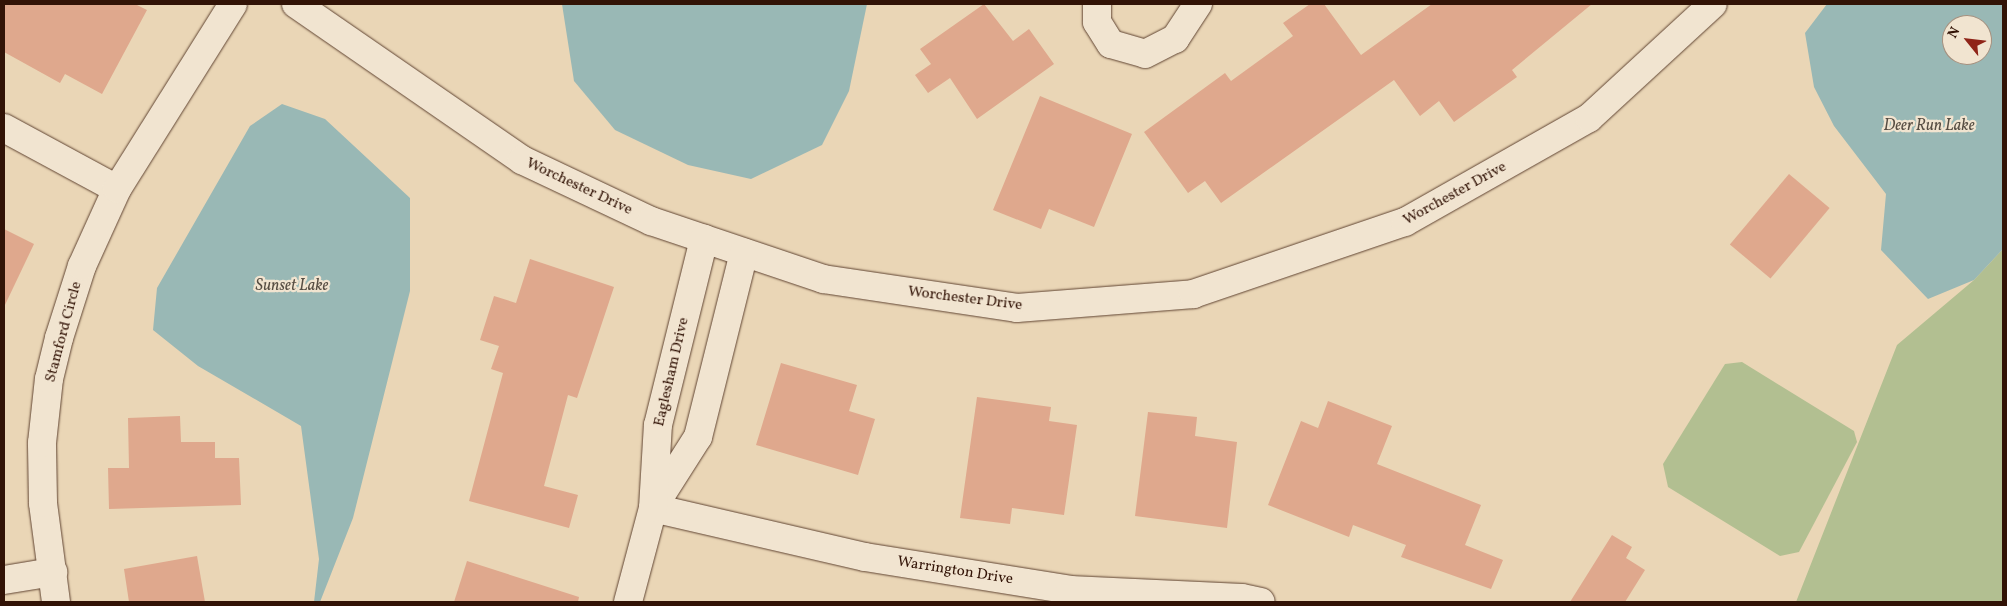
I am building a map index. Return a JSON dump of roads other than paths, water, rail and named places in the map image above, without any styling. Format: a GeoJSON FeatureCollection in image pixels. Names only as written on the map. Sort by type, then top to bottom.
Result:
{"type":"FeatureCollection","features":[{"type":"Feature","properties":{"kind":"street","name":"Stamford Circle"},"geometry":{"type":"LineString","coordinates":[[56,602],[43,503],[42,443],[49,379],[82,266],[117,189],[233,4]]}},
{"type":"Feature","properties":{"kind":"street","name":"Worchester Drive"},"geometry":{"type":"LineString","coordinates":[[296,4],[522,160],[651,221],[823,279],[1017,308],[1193,294],[1405,222],[1589,118],[1713,4]]}},
{"type":"Feature","properties":{"kind":"street"},"geometry":{"type":"LineString","coordinates":[[1097,4],[1097,22],[1111,44],[1145,54],[1175,39],[1198,4]]}},
{"type":"Feature","properties":{"kind":"street"},"geometry":{"type":"LineString","coordinates":[[4,128],[117,189]]}},
{"type":"Feature","properties":{"kind":"street","name":"Eaglesham Drive"},"geometry":{"type":"LineString","coordinates":[[628,602],[653,508],[658,425],[704,239]]}},
{"type":"Feature","properties":{"kind":"street","name":"Eaglesham Drive"},"geometry":{"type":"LineString","coordinates":[[653,508],[698,437],[744,253]]}},
{"type":"Feature","properties":{"kind":"street","name":"Warrington Drive"},"geometry":{"type":"LineString","coordinates":[[653,508],[865,557],[1061,588],[1242,598],[1261,602]]}},
{"type":"Feature","properties":{"kind":"street"},"geometry":{"type":"LineString","coordinates":[[4,580],[52,572]]}},
{"type":"Feature","properties":{"kind":"water"},"geometry":{"type":"Polygon","coordinates":[[[562,4],[867,4],[849,91],[822,145],[751,179],[688,165],[615,130],[574,81],[562,4]]]}},
{"type":"Feature","properties":{"kind":"water","name":"Deer Run Lake"},"geometry":{"type":"Polygon","coordinates":[[[1827,4],[2003,4],[2003,249],[1974,280],[1928,299],[1881,250],[1886,194],[1834,126],[1814,87],[1805,33],[1827,4]]]}},
{"type":"Feature","properties":{"kind":"water","name":"Sunset Lake"},"geometry":{"type":"Polygon","coordinates":[[[282,104],[325,119],[410,198],[410,291],[353,518],[320,602],[314,602],[319,559],[301,426],[198,366],[153,330],[157,288],[250,126],[282,104]]]}}]}
